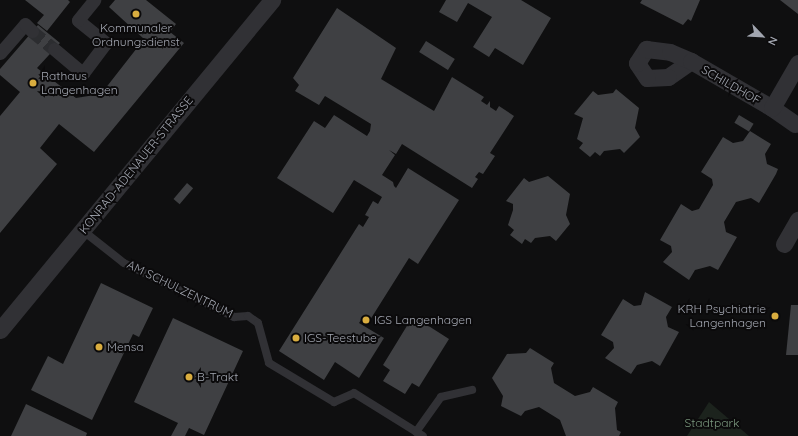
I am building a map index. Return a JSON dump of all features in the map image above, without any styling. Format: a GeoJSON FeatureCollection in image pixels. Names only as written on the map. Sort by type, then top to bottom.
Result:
{"type":"FeatureCollection","features":[{"type":"Feature","properties":{"kind":"street"},"geometry":{"type":"LineString","coordinates":[[54,49],[83,72],[106,44],[78,20],[94,0]]}},
{"type":"Feature","properties":{"kind":"street","name":"KONRAD-ADENAUER-STRASSE"},"geometry":{"type":"LineString","coordinates":[[0,330],[272,0]]}},
{"type":"Feature","properties":{"kind":"street"},"geometry":{"type":"LineString","coordinates":[[0,53],[25,24],[32,31]]}},
{"type":"Feature","properties":{"kind":"street","name":"SCHILDHOF"},"geometry":{"type":"LineString","coordinates":[[690,61],[772,108],[795,124]]}},
{"type":"Feature","properties":{"kind":"street","name":"SCHILDHOF"},"geometry":{"type":"LineString","coordinates":[[772,108],[798,63]]}},
{"type":"Feature","properties":{"kind":"street"},"geometry":{"type":"LineString","coordinates":[[784,244],[798,220]]}},
{"type":"Feature","properties":{"kind":"lane","name":"AM SCHULZENTRUM"},"geometry":{"type":"LineString","coordinates":[[82,230],[124,263],[234,317],[248,316],[258,323],[269,363],[334,402],[354,394],[420,434]]}},
{"type":"Feature","properties":{"kind":"lane"},"geometry":{"type":"LineString","coordinates":[[420,434],[441,397],[472,390]]}},
{"type":"Feature","properties":{"kind":"green space","name":"Stadtpark"},"geometry":{"type":"Polygon","coordinates":[[[709,402],[749,436],[687,436],[709,402]]]}},
{"type":"Feature","properties":{"kind":"building"},"geometry":{"type":"Polygon","coordinates":[[[25,0],[68,0],[70,2],[47,31],[37,23],[44,15],[25,0]]]}},
{"type":"Feature","properties":{"kind":"building","name":"Rathaus Langenhagen"},"geometry":{"type":"Polygon","coordinates":[[[115,0],[146,0],[176,24],[170,32],[184,43],[94,152],[59,124],[40,148],[57,164],[0,233],[0,116],[20,92],[0,75],[0,69],[38,25],[60,43],[37,68],[76,98],[101,94],[144,39],[109,7],[115,0]]]}},
{"type":"Feature","properties":{"kind":"building"},"geometry":{"type":"Polygon","coordinates":[[[446,0],[521,0],[551,18],[523,65],[495,48],[489,57],[473,47],[492,17],[468,3],[457,22],[439,12],[446,0]]]}},
{"type":"Feature","properties":{"kind":"building"},"geometry":{"type":"Polygon","coordinates":[[[642,0],[700,0],[691,21],[688,19],[683,25],[640,3],[642,0]]]}},
{"type":"Feature","properties":{"kind":"building"},"geometry":{"type":"Polygon","coordinates":[[[780,0],[798,0],[798,14],[780,0]]]}},
{"type":"Feature","properties":{"kind":"building"},"geometry":{"type":"Polygon","coordinates":[[[337,8],[396,48],[381,79],[434,111],[452,77],[484,97],[481,101],[487,105],[490,101],[490,107],[496,111],[499,106],[514,116],[490,153],[495,156],[483,174],[479,172],[475,177],[478,179],[472,188],[402,144],[396,154],[389,150],[395,155],[382,175],[393,182],[396,188],[408,168],[459,200],[418,264],[409,258],[370,320],[364,316],[359,323],[384,338],[359,378],[335,362],[324,380],[279,351],[359,224],[363,227],[369,217],[365,215],[373,201],[378,204],[382,197],[354,180],[333,213],[277,178],[314,121],[325,128],[334,115],[367,136],[370,131],[371,124],[325,96],[319,105],[295,91],[299,85],[293,78],[337,8]]]}},
{"type":"Feature","properties":{"kind":"building"},"geometry":{"type":"Polygon","coordinates":[[[426,41],[455,59],[448,70],[419,52],[426,41]]]}},
{"type":"Feature","properties":{"kind":"building"},"geometry":{"type":"Polygon","coordinates":[[[616,89],[639,108],[635,128],[640,137],[624,153],[620,149],[604,151],[600,156],[595,152],[590,157],[579,148],[583,143],[577,139],[583,118],[574,114],[593,91],[598,95],[613,93],[616,89]]]}},
{"type":"Feature","properties":{"kind":"building"},"geometry":{"type":"Polygon","coordinates":[[[739,115],[754,124],[749,131],[734,123],[739,115]]]}},
{"type":"Feature","properties":{"kind":"building"},"geometry":{"type":"Polygon","coordinates":[[[750,131],[771,144],[765,154],[767,164],[778,169],[776,174],[759,203],[751,198],[736,202],[724,222],[726,232],[737,237],[718,270],[710,266],[695,270],[689,280],[663,262],[672,252],[671,246],[660,240],[681,204],[692,211],[699,209],[713,185],[712,179],[701,172],[723,137],[733,143],[743,141],[750,131]]]}},
{"type":"Feature","properties":{"kind":"building"},"geometry":{"type":"Polygon","coordinates":[[[548,176],[570,194],[566,215],[570,224],[556,241],[550,236],[535,238],[531,243],[525,239],[522,244],[510,235],[514,230],[508,225],[513,210],[513,204],[506,201],[524,178],[529,182],[548,176]]]}},
{"type":"Feature","properties":{"kind":"building"},"geometry":{"type":"Polygon","coordinates":[[[187,183],[193,188],[180,204],[174,199],[187,183]]]}},
{"type":"Feature","properties":{"kind":"building","name":"Mensa"},"geometry":{"type":"Polygon","coordinates":[[[101,283],[153,308],[139,337],[133,334],[92,420],[31,390],[48,356],[63,364],[101,283]]]}},
{"type":"Feature","properties":{"kind":"building"},"geometry":{"type":"Polygon","coordinates":[[[645,292],[672,307],[666,317],[668,327],[679,332],[660,366],[652,361],[637,365],[631,374],[605,358],[614,348],[613,342],[601,335],[623,299],[634,306],[641,305],[645,292]]]}},
{"type":"Feature","properties":{"kind":"building"},"geometry":{"type":"Polygon","coordinates":[[[791,305],[798,305],[798,355],[786,355],[791,305]]]}},
{"type":"Feature","properties":{"kind":"building"},"geometry":{"type":"Polygon","coordinates":[[[413,316],[449,339],[419,387],[412,383],[405,394],[383,381],[390,370],[383,365],[413,316]]]}},
{"type":"Feature","properties":{"kind":"building","name":"B-Trakt"},"geometry":{"type":"Polygon","coordinates":[[[173,318],[243,351],[204,435],[189,428],[185,436],[171,436],[178,423],[134,402],[173,318]]]}},
{"type":"Feature","properties":{"kind":"building"},"geometry":{"type":"Polygon","coordinates":[[[530,348],[554,363],[551,368],[554,383],[575,396],[590,392],[593,387],[618,402],[615,408],[617,430],[621,432],[619,436],[566,436],[560,420],[539,407],[525,411],[521,416],[501,406],[503,396],[492,378],[507,354],[526,353],[530,348]]]}},
{"type":"Feature","properties":{"kind":"building"},"geometry":{"type":"Polygon","coordinates":[[[26,404],[87,433],[86,436],[11,436],[26,404]]]}},
{"type":"Feature","properties":{"kind":"tunnel"},"geometry":{"type":"LineString","coordinates":[[32,31],[54,49]]}},
{"type":"Feature","properties":{"kind":"place","name":"Kommunaler Ordnungsdienst"},"geometry":{"type":"Point","coordinates":[136,14]}},
{"type":"Feature","properties":{"kind":"place","name":"Rathaus Langenhagen"},"geometry":{"type":"Point","coordinates":[33,83]}},
{"type":"Feature","properties":{"kind":"place","name":"KRH Psychiatrie Langenhagen"},"geometry":{"type":"Point","coordinates":[775,316]}},
{"type":"Feature","properties":{"kind":"place","name":"IGS Langenhagen"},"geometry":{"type":"Point","coordinates":[366,320]}},
{"type":"Feature","properties":{"kind":"place","name":"IGS-Teestube"},"geometry":{"type":"Point","coordinates":[296,338]}},
{"type":"Feature","properties":{"kind":"place","name":"Mensa"},"geometry":{"type":"Point","coordinates":[99,347]}},
{"type":"Feature","properties":{"kind":"place","name":"B-Trakt"},"geometry":{"type":"Point","coordinates":[189,377]}}]}
